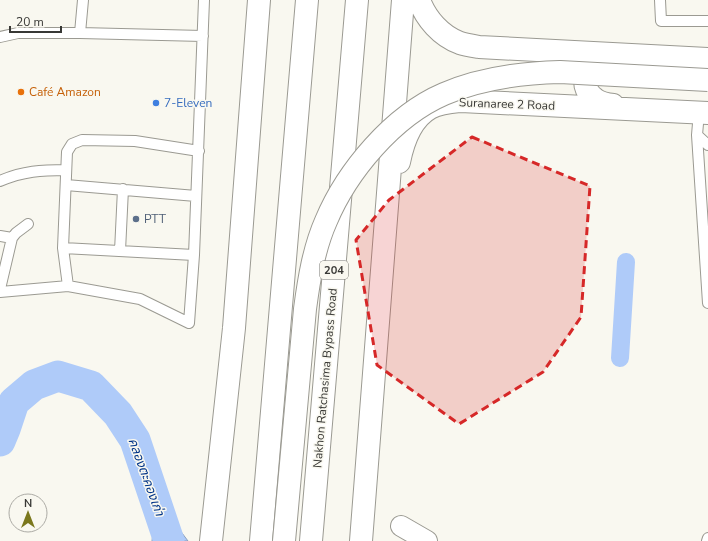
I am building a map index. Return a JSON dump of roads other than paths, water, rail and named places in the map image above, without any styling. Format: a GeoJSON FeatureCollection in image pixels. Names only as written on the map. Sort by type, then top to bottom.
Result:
{"type":"FeatureCollection","features":[{"type":"Feature","properties":{"kind":"main road"},"geometry":{"type":"LineString","coordinates":[[211,541],[234,328],[259,0]]}},
{"type":"Feature","properties":{"kind":"main road"},"geometry":{"type":"LineString","coordinates":[[261,541],[307,0]]}},
{"type":"Feature","properties":{"kind":"main road","name":"Nakhon Ratchasima Bypass Road"},"geometry":{"type":"LineString","coordinates":[[311,541],[357,0]]}},
{"type":"Feature","properties":{"kind":"main road"},"geometry":{"type":"LineString","coordinates":[[362,534],[403,0]]}},
{"type":"Feature","properties":{"kind":"main road"},"geometry":{"type":"LineString","coordinates":[[419,0],[421,6],[432,23],[442,34],[460,42],[479,47],[708,59]]}},
{"type":"Feature","properties":{"kind":"main road"},"geometry":{"type":"LineString","coordinates":[[636,110],[607,104],[596,100],[586,89],[585,75],[593,64],[600,60],[638,56]]}},
{"type":"Feature","properties":{"kind":"main road"},"geometry":{"type":"LineString","coordinates":[[284,541],[309,277],[325,221],[336,200],[363,159],[381,140],[412,112],[428,102],[462,87],[499,77],[560,72],[708,80]]}},
{"type":"Feature","properties":{"kind":"main road","name":"Suranaree 2 Road"},"geometry":{"type":"LineString","coordinates":[[384,244],[401,151],[414,124],[421,115],[431,107],[461,101],[703,113]]}},
{"type":"Feature","properties":{"kind":"street"},"geometry":{"type":"LineString","coordinates":[[401,526],[427,541]]}},
{"type":"Feature","properties":{"kind":"lane"},"geometry":{"type":"LineString","coordinates":[[80,33],[82,0]]}},
{"type":"Feature","properties":{"kind":"lane"},"geometry":{"type":"LineString","coordinates":[[28,224],[12,238],[0,291],[68,286],[140,299],[188,323],[194,255],[204,0]]}},
{"type":"Feature","properties":{"kind":"lane"},"geometry":{"type":"LineString","coordinates":[[660,0],[661,21],[708,21]]}},
{"type":"Feature","properties":{"kind":"lane"},"geometry":{"type":"LineString","coordinates":[[0,37],[18,34],[80,33],[203,36]]}},
{"type":"Feature","properties":{"kind":"lane"},"geometry":{"type":"LineString","coordinates":[[703,113],[697,135],[708,303]]}},
{"type":"Feature","properties":{"kind":"lane"},"geometry":{"type":"LineString","coordinates":[[697,135],[708,146]]}},
{"type":"Feature","properties":{"kind":"lane"},"geometry":{"type":"LineString","coordinates":[[68,286],[63,248],[67,152],[72,144],[82,140],[135,141],[199,152]]}},
{"type":"Feature","properties":{"kind":"lane"},"geometry":{"type":"LineString","coordinates":[[0,181],[16,174],[38,170],[66,170]]}},
{"type":"Feature","properties":{"kind":"lane"},"geometry":{"type":"LineString","coordinates":[[66,186],[196,196]]}},
{"type":"Feature","properties":{"kind":"lane"},"geometry":{"type":"LineString","coordinates":[[120,251],[123,190]]}},
{"type":"Feature","properties":{"kind":"lane"},"geometry":{"type":"LineString","coordinates":[[0,236],[12,238]]}},
{"type":"Feature","properties":{"kind":"lane"},"geometry":{"type":"LineString","coordinates":[[63,248],[194,255]]}},
{"type":"Feature","properties":{"kind":"water"},"geometry":{"type":"Polygon","coordinates":[[[135,440],[176,525],[188,541],[152,541],[153,532],[135,440]]]}},
{"type":"Feature","properties":{"kind":"waterway"},"geometry":{"type":"LineString","coordinates":[[620,358],[626,262]]}},
{"type":"Feature","properties":{"kind":"waterway","name":"คลองตะคองเก่า"},"geometry":{"type":"LineString","coordinates":[[0,441],[14,402],[34,385],[58,376],[91,386],[118,414],[135,440],[169,541]]}},
{"type":"Feature","properties":{"kind":"place","name":"Café Amazon"},"geometry":{"type":"Point","coordinates":[21,92]}},
{"type":"Feature","properties":{"kind":"place","name":"7-Eleven"},"geometry":{"type":"Point","coordinates":[156,103]}},
{"type":"Feature","properties":{"kind":"place","name":"PTT"},"geometry":{"type":"Point","coordinates":[136,219]}}]}
